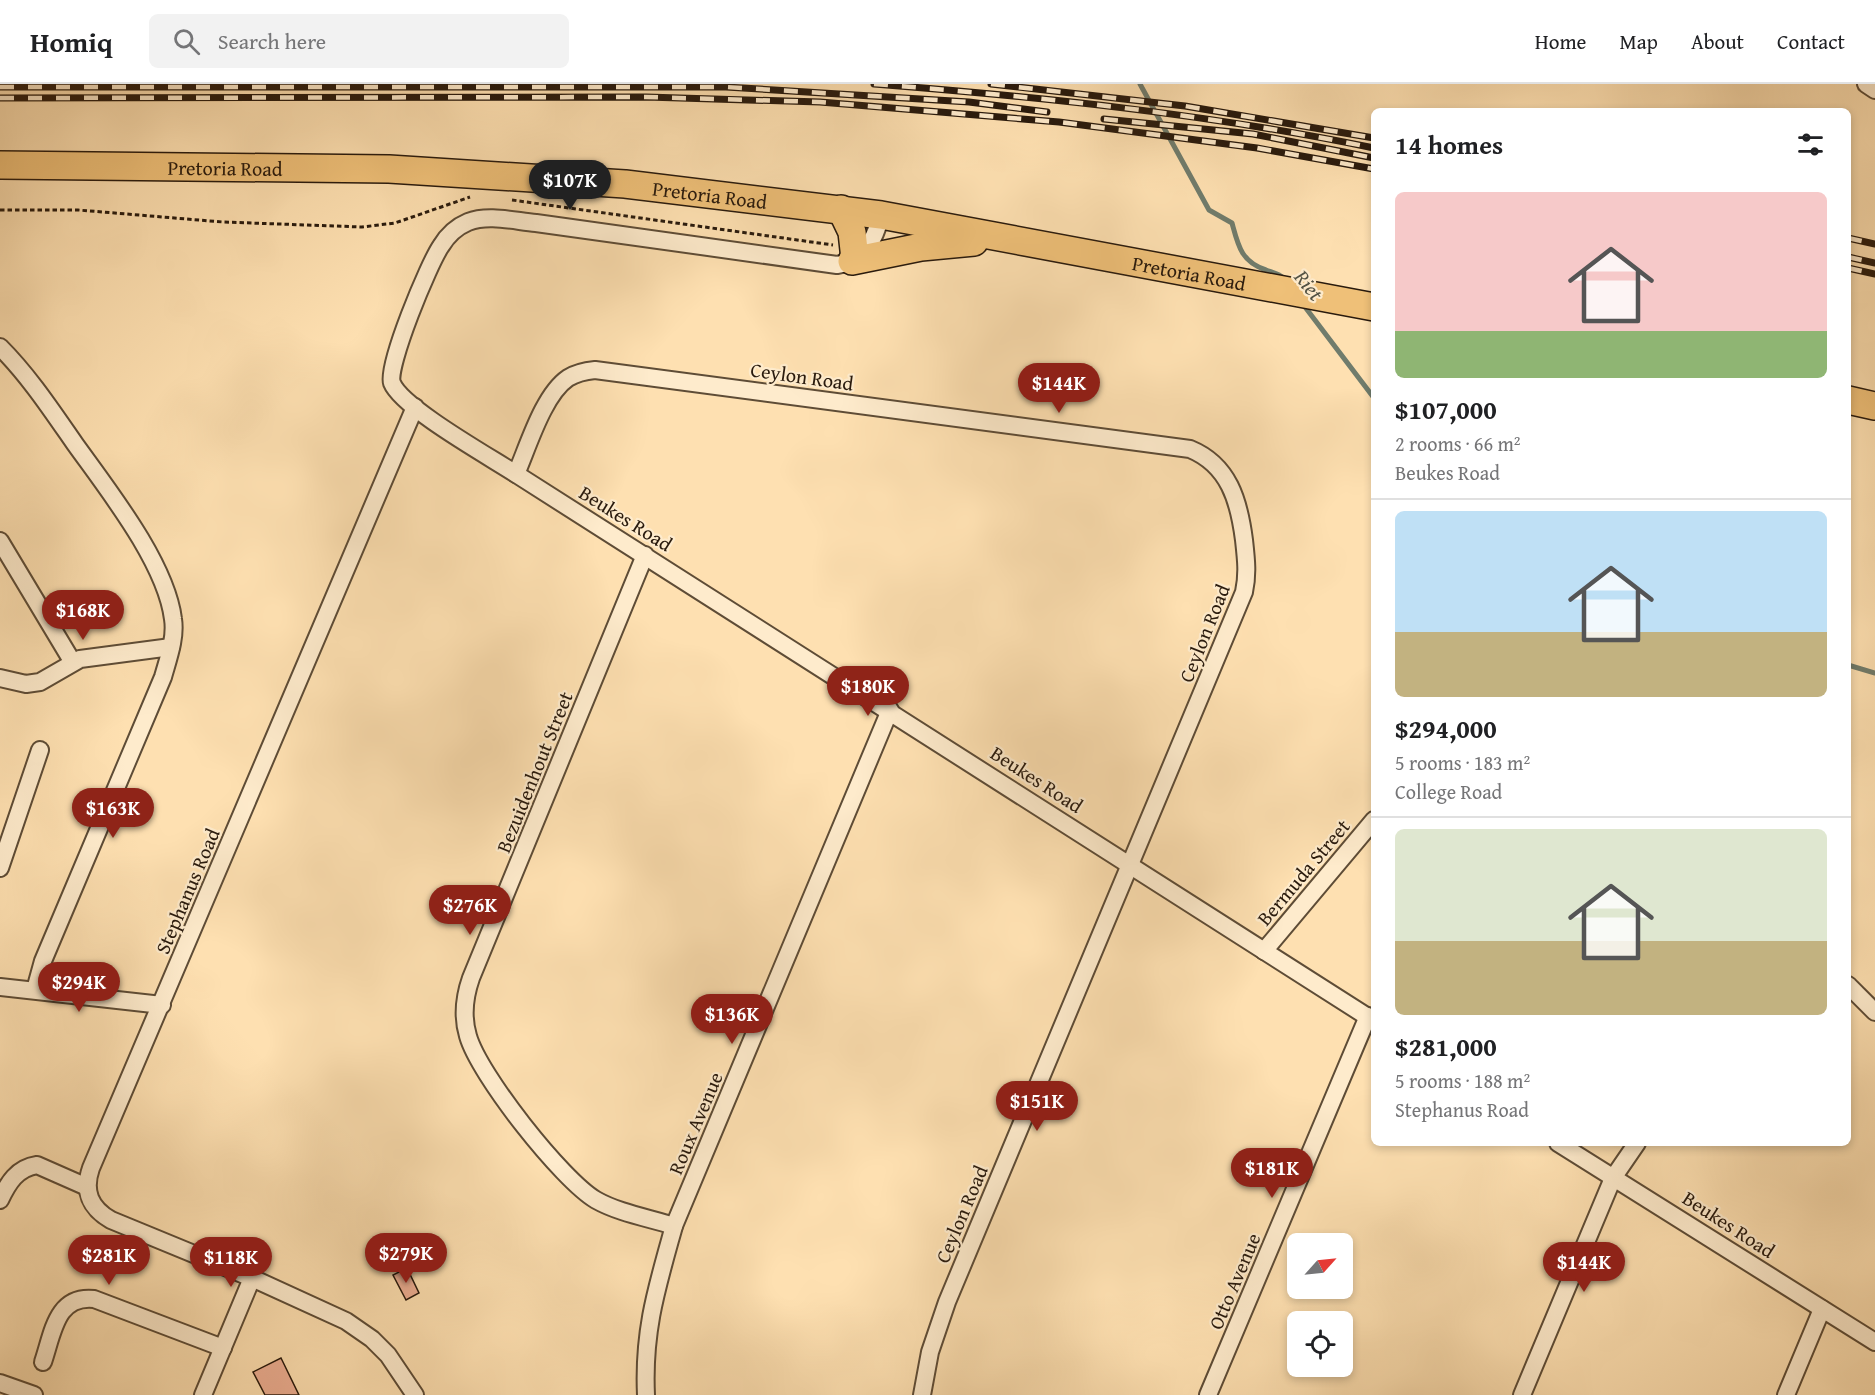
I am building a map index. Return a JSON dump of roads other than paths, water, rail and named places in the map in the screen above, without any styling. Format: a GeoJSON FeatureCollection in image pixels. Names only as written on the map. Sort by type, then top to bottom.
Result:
{"type":"FeatureCollection","features":[{"type":"Feature","properties":{"kind":"main road","name":"Pretoria Road"},"geometry":{"type":"LineString","coordinates":[[0,165],[389,169],[625,184],[881,215],[1371,307]]}},
{"type":"Feature","properties":{"kind":"main road"},"geometry":{"type":"LineString","coordinates":[[840,209],[852,232],[853,256],[1005,239]]}},
{"type":"Feature","properties":{"kind":"main road"},"geometry":{"type":"LineString","coordinates":[[1851,401],[1875,406]]}},
{"type":"Feature","properties":{"kind":"street"},"geometry":{"type":"LineString","coordinates":[[1866,84],[1875,90]]}},
{"type":"Feature","properties":{"kind":"street"},"geometry":{"type":"LineString","coordinates":[[853,256],[871,244],[881,215]]}},
{"type":"Feature","properties":{"kind":"street","name":"Beukes Road"},"geometry":{"type":"LineString","coordinates":[[853,256],[837,265],[810,263],[536,223],[495,219],[468,222],[448,236],[439,248],[413,305],[391,371],[396,389],[415,407],[516,474],[890,710],[1371,1019]]}},
{"type":"Feature","properties":{"kind":"street"},"geometry":{"type":"LineString","coordinates":[[0,347],[33,385],[145,549],[170,603],[174,621],[171,647],[163,677],[43,961],[35,990]]}},
{"type":"Feature","properties":{"kind":"street","name":"Ceylon Road"},"geometry":{"type":"LineString","coordinates":[[516,474],[547,403],[556,390],[566,379],[580,372],[595,370],[1171,446],[1205,455],[1217,465],[1236,499],[1247,578],[1239,605],[947,1302],[930,1352],[922,1395]]}},
{"type":"Feature","properties":{"kind":"street","name":"Stephanus Road"},"geometry":{"type":"LineString","coordinates":[[87,1187],[91,1168],[415,407]]}},
{"type":"Feature","properties":{"kind":"street"},"geometry":{"type":"LineString","coordinates":[[0,541],[72,662]]}},
{"type":"Feature","properties":{"kind":"street","name":"Bezuidenhout Street"},"geometry":{"type":"LineString","coordinates":[[645,555],[471,978],[465,994],[464,1014],[468,1036],[487,1076],[574,1183],[607,1205],[675,1226]]}},
{"type":"Feature","properties":{"kind":"street"},"geometry":{"type":"LineString","coordinates":[[0,678],[26,684],[40,682],[72,662],[171,647]]}},
{"type":"Feature","properties":{"kind":"street","name":"Roux Avenue"},"geometry":{"type":"LineString","coordinates":[[646,1395],[645,1352],[650,1314],[675,1226],[890,710]]}},
{"type":"Feature","properties":{"kind":"street"},"geometry":{"type":"LineString","coordinates":[[0,868],[40,750]]}},
{"type":"Feature","properties":{"kind":"street","name":"Bermuda Street"},"geometry":{"type":"LineString","coordinates":[[1264,951],[1371,824]]}},
{"type":"Feature","properties":{"kind":"street"},"geometry":{"type":"LineString","coordinates":[[0,987],[162,1005]]}},
{"type":"Feature","properties":{"kind":"street"},"geometry":{"type":"LineString","coordinates":[[1851,988],[1875,1012]]}},
{"type":"Feature","properties":{"kind":"street","name":"Otto Avenue"},"geometry":{"type":"LineString","coordinates":[[1208,1395],[1371,1019]]}},
{"type":"Feature","properties":{"kind":"street","name":"Beukes Road"},"geometry":{"type":"LineString","coordinates":[[1563,1146],[1875,1342]]}},
{"type":"Feature","properties":{"kind":"street"},"geometry":{"type":"LineString","coordinates":[[1522,1395],[1613,1178],[1635,1146]]}},
{"type":"Feature","properties":{"kind":"street"},"geometry":{"type":"LineString","coordinates":[[0,1200],[8,1184],[17,1174],[37,1165],[87,1187],[96,1210],[111,1220],[313,1305],[372,1339],[388,1355],[415,1395]]}},
{"type":"Feature","properties":{"kind":"street"},"geometry":{"type":"LineString","coordinates":[[203,1395],[252,1278]]}},
{"type":"Feature","properties":{"kind":"street"},"geometry":{"type":"LineString","coordinates":[[43,1362],[66,1304],[83,1298],[94,1299],[223,1348]]}},
{"type":"Feature","properties":{"kind":"street"},"geometry":{"type":"LineString","coordinates":[[1786,1395],[1822,1309]]}},
{"type":"Feature","properties":{"kind":"street"},"geometry":{"type":"LineString","coordinates":[[0,1383],[34,1395]]}},
{"type":"Feature","properties":{"kind":"waterway","name":"Riet"},"geometry":{"type":"LineString","coordinates":[[1140,84],[1209,210],[1232,223],[1242,252],[1251,262],[1280,275],[1286,281]]}},
{"type":"Feature","properties":{"kind":"waterway","name":"Riet"},"geometry":{"type":"LineString","coordinates":[[1302,303],[1371,394]]}},
{"type":"Feature","properties":{"kind":"waterway","name":"Riet"},"geometry":{"type":"LineString","coordinates":[[1851,666],[1875,673]]}},
{"type":"Feature","properties":{"kind":"railway"},"geometry":{"type":"LineString","coordinates":[[874,84],[1125,108],[1250,125],[1371,147]]}},
{"type":"Feature","properties":{"kind":"railway"},"geometry":{"type":"LineString","coordinates":[[991,84],[1185,106],[1371,137]]}},
{"type":"Feature","properties":{"kind":"railway"},"geometry":{"type":"LineString","coordinates":[[0,87],[726,87],[969,102],[1047,112]]}},
{"type":"Feature","properties":{"kind":"railway"},"geometry":{"type":"LineString","coordinates":[[0,98],[646,97],[820,102],[1059,122],[1257,148],[1371,168]]}},
{"type":"Feature","properties":{"kind":"railway"},"geometry":{"type":"LineString","coordinates":[[1104,119],[1253,134],[1371,157]]}},
{"type":"Feature","properties":{"kind":"railway"},"geometry":{"type":"LineString","coordinates":[[1851,239],[1875,244]]}},
{"type":"Feature","properties":{"kind":"railway"},"geometry":{"type":"LineString","coordinates":[[1851,258],[1875,263]]}},
{"type":"Feature","properties":{"kind":"railway"},"geometry":{"type":"LineString","coordinates":[[1851,269],[1875,274]]}}]}
